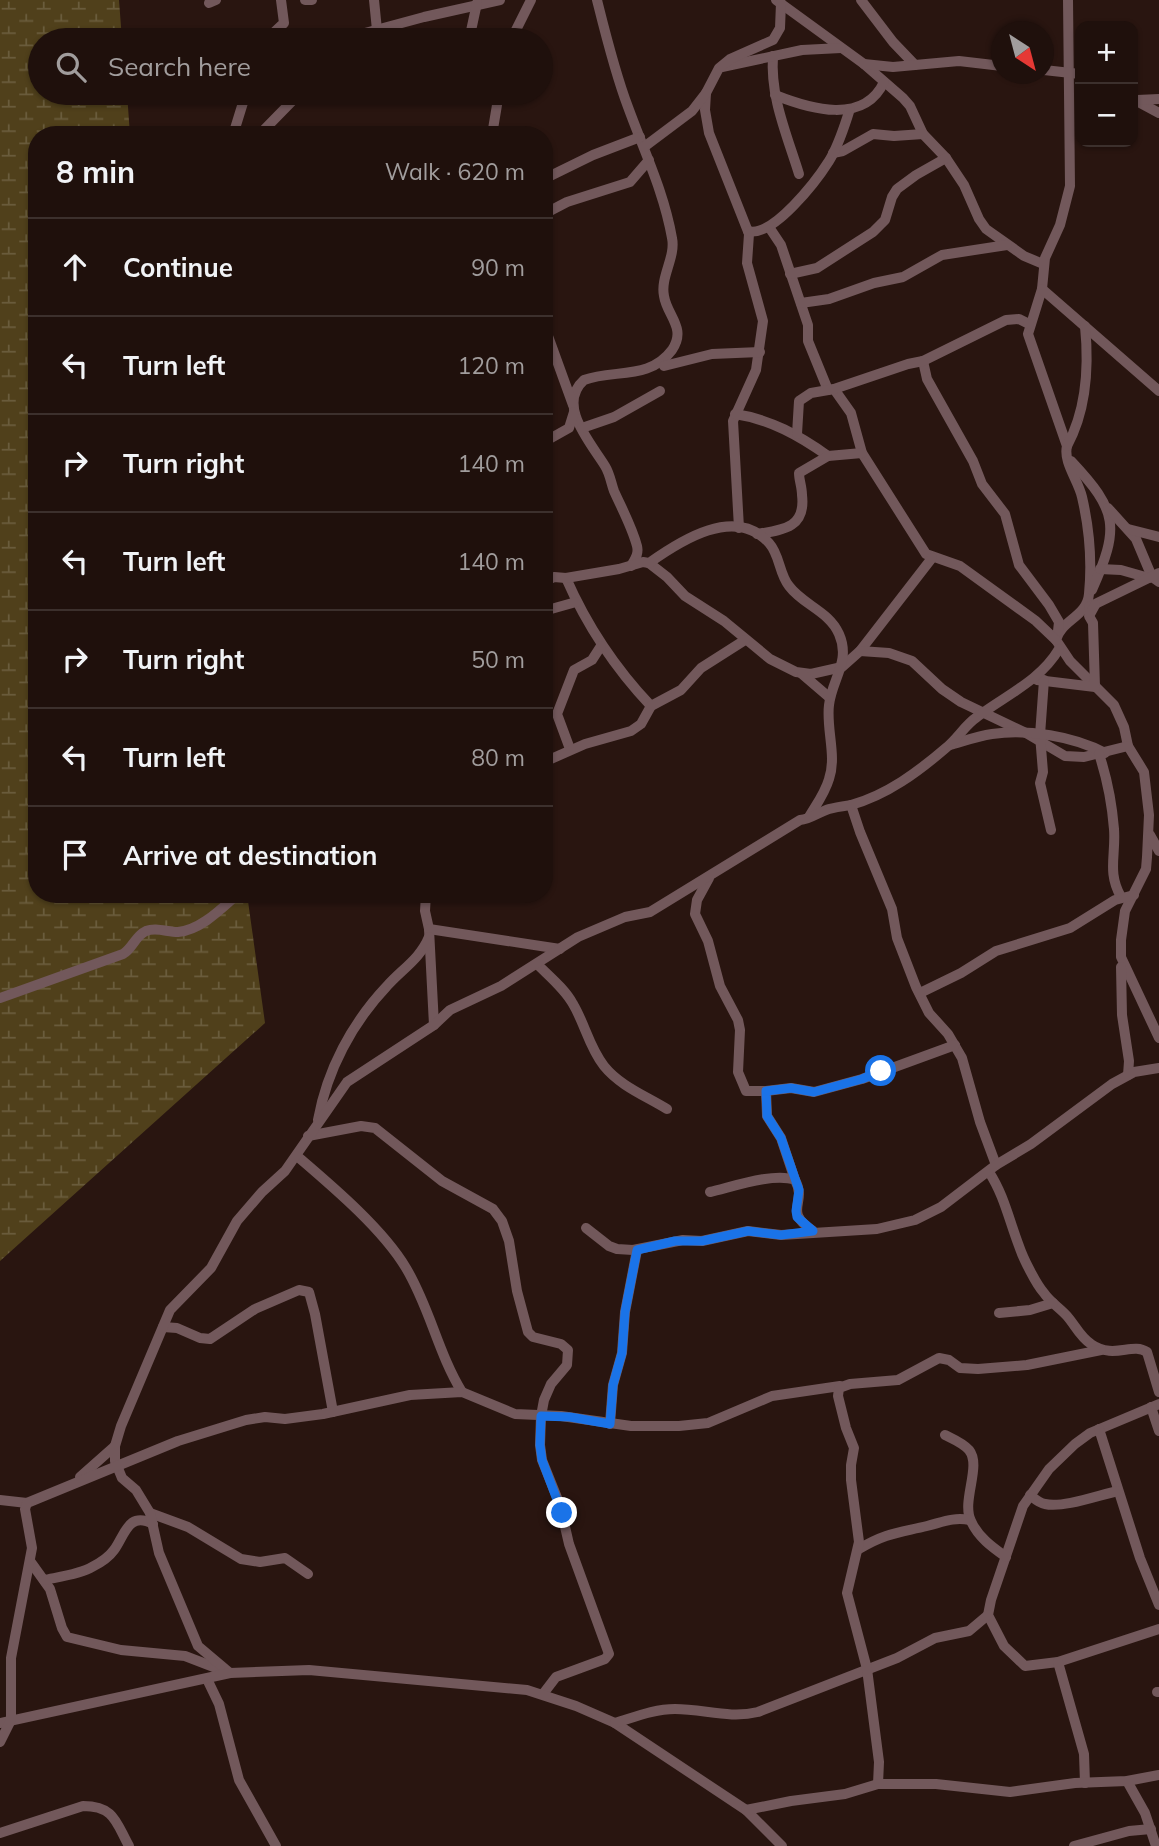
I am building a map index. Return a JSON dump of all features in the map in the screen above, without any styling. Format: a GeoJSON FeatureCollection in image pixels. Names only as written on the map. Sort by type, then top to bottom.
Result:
{"type":"FeatureCollection","features":[{"type":"Feature","properties":{"kind":"street"},"geometry":{"type":"LineString","coordinates":[[279,28],[284,23],[281,0]]}},
{"type":"Feature","properties":{"kind":"street"},"geometry":{"type":"LineString","coordinates":[[305,0],[312,0]]}},
{"type":"Feature","properties":{"kind":"street"},"geometry":{"type":"LineString","coordinates":[[374,0],[377,28]]}},
{"type":"Feature","properties":{"kind":"street"},"geometry":{"type":"LineString","coordinates":[[384,28],[477,3],[500,0]]}},
{"type":"Feature","properties":{"kind":"street"},"geometry":{"type":"LineString","coordinates":[[517,28],[531,0]]}},
{"type":"Feature","properties":{"kind":"street"},"geometry":{"type":"LineString","coordinates":[[553,437],[569,428],[577,388],[584,380],[645,370],[655,365],[672,349],[678,337],[677,325],[663,292],[673,240],[649,160],[614,65],[597,0]]}},
{"type":"Feature","properties":{"kind":"street"},"geometry":{"type":"LineString","coordinates":[[861,0],[892,42],[915,65]]}},
{"type":"Feature","properties":{"kind":"street"},"geometry":{"type":"LineString","coordinates":[[1068,0],[1075,74],[1067,85],[1070,186],[1060,225],[1043,264],[1042,289],[1028,334],[1084,508],[1095,687]]}},
{"type":"Feature","properties":{"kind":"street"},"geometry":{"type":"LineString","coordinates":[[553,175],[593,155],[642,142],[683,119],[706,93],[719,68],[737,54],[773,40],[780,28],[780,2]]}},
{"type":"Feature","properties":{"kind":"street"},"geometry":{"type":"LineString","coordinates":[[780,2],[864,64],[910,106],[923,134],[946,158],[964,185],[986,229],[1024,256],[1043,264]]}},
{"type":"Feature","properties":{"kind":"street"},"geometry":{"type":"LineString","coordinates":[[472,28],[477,3]]}},
{"type":"Feature","properties":{"kind":"street"},"geometry":{"type":"LineString","coordinates":[[719,68],[802,50],[841,48]]}},
{"type":"Feature","properties":{"kind":"street"},"geometry":{"type":"LineString","coordinates":[[773,56],[771,79],[799,174]]}},
{"type":"Feature","properties":{"kind":"street"},"geometry":{"type":"LineString","coordinates":[[864,64],[893,67],[959,61],[991,65]]}},
{"type":"Feature","properties":{"kind":"street"},"geometry":{"type":"LineString","coordinates":[[1054,71],[1075,74]]}},
{"type":"Feature","properties":{"kind":"street"},"geometry":{"type":"LineString","coordinates":[[775,95],[792,102],[839,111],[862,106],[872,100],[884,82]]}},
{"type":"Feature","properties":{"kind":"street"},"geometry":{"type":"LineString","coordinates":[[706,93],[705,110],[709,133],[748,230],[747,263],[763,321],[755,375],[733,421],[739,528]]}},
{"type":"Feature","properties":{"kind":"street"},"geometry":{"type":"LineString","coordinates":[[1138,99],[1159,99]]}},
{"type":"Feature","properties":{"kind":"street"},"geometry":{"type":"LineString","coordinates":[[1138,101],[1159,113]]}},
{"type":"Feature","properties":{"kind":"street"},"geometry":{"type":"LineString","coordinates":[[236,126],[242,105]]}},
{"type":"Feature","properties":{"kind":"street"},"geometry":{"type":"LineString","coordinates":[[268,126],[288,105]]}},
{"type":"Feature","properties":{"kind":"street"},"geometry":{"type":"LineString","coordinates":[[494,126],[497,105]]}},
{"type":"Feature","properties":{"kind":"street"},"geometry":{"type":"LineString","coordinates":[[748,230],[757,233],[769,227],[809,188],[833,153],[850,109]]}},
{"type":"Feature","properties":{"kind":"street"},"geometry":{"type":"LineString","coordinates":[[833,153],[843,151],[873,134],[923,134]]}},
{"type":"Feature","properties":{"kind":"street"},"geometry":{"type":"LineString","coordinates":[[790,274],[817,268],[873,232],[885,220],[897,189],[946,158]]}},
{"type":"Feature","properties":{"kind":"street"},"geometry":{"type":"LineString","coordinates":[[553,209],[567,202],[630,182],[649,160]]}},
{"type":"Feature","properties":{"kind":"street"},"geometry":{"type":"LineString","coordinates":[[769,227],[781,245],[801,303],[808,326],[807,341],[831,390],[851,413],[862,453],[926,554],[960,566],[1029,616],[1058,640],[1095,687],[1114,705],[1124,727],[1128,746],[1144,772],[1154,816],[1146,869]]}},
{"type":"Feature","properties":{"kind":"street"},"geometry":{"type":"LineString","coordinates":[[801,303],[836,298],[874,283],[904,277],[942,255],[1007,245]]}},
{"type":"Feature","properties":{"kind":"street"},"geometry":{"type":"LineString","coordinates":[[1042,289],[1159,391]]}},
{"type":"Feature","properties":{"kind":"street"},"geometry":{"type":"LineString","coordinates":[[797,434],[799,401],[811,393],[831,390],[908,363],[923,361],[1006,320],[1019,319],[1029,324]]}},
{"type":"Feature","properties":{"kind":"street"},"geometry":{"type":"LineString","coordinates":[[1066,450],[1079,420],[1087,351],[1085,327]]}},
{"type":"Feature","properties":{"kind":"street"},"geometry":{"type":"LineString","coordinates":[[553,350],[582,428],[606,467],[637,547],[637,557],[631,566]]}},
{"type":"Feature","properties":{"kind":"street"},"geometry":{"type":"LineString","coordinates":[[664,366],[712,354],[760,352]]}},
{"type":"Feature","properties":{"kind":"street"},"geometry":{"type":"LineString","coordinates":[[230,1673],[198,1646],[159,1553],[151,1519],[136,1490],[122,1478],[116,1468],[115,1446],[133,1396],[173,1306],[211,1268],[242,1215],[297,1156],[347,1082],[434,1025],[450,1010],[500,986],[559,949],[604,925],[637,913],[650,912],[800,821],[821,811],[883,792],[905,780],[950,745],[982,713],[1038,680],[1052,661],[1058,640],[1059,622],[1019,565],[1005,514],[982,484],[973,461],[927,379],[923,361]]}},
{"type":"Feature","properties":{"kind":"street"},"geometry":{"type":"LineString","coordinates":[[582,428],[614,417],[660,391]]}},
{"type":"Feature","properties":{"kind":"street"},"geometry":{"type":"LineString","coordinates":[[735,414],[751,416],[797,434],[828,456]]}},
{"type":"Feature","properties":{"kind":"street"},"geometry":{"type":"LineString","coordinates":[[1066,450],[1108,508],[1136,539],[1155,578]]}},
{"type":"Feature","properties":{"kind":"street"},"geometry":{"type":"LineString","coordinates":[[757,534],[787,528],[798,520],[803,500],[799,472],[828,456],[862,453]]}},
{"type":"Feature","properties":{"kind":"street"},"geometry":{"type":"LineString","coordinates":[[1058,640],[1090,603],[1110,538],[1108,508]]}},
{"type":"Feature","properties":{"kind":"street"},"geometry":{"type":"LineString","coordinates":[[649,563],[695,534],[717,528],[739,528],[757,534],[771,544],[790,587],[833,624],[843,643],[844,653],[842,667],[830,698],[828,716],[832,767],[823,793],[808,819]]}},
{"type":"Feature","properties":{"kind":"street"},"geometry":{"type":"LineString","coordinates":[[1128,529],[1159,537]]}},
{"type":"Feature","properties":{"kind":"street"},"geometry":{"type":"LineString","coordinates":[[802,674],[821,673],[842,667],[860,651],[932,558]]}},
{"type":"Feature","properties":{"kind":"street"},"geometry":{"type":"LineString","coordinates":[[553,578],[566,578],[649,563],[685,596],[723,621],[770,659],[802,674],[830,698]]}},
{"type":"Feature","properties":{"kind":"street"},"geometry":{"type":"LineString","coordinates":[[1100,569],[1121,570],[1155,578]]}},
{"type":"Feature","properties":{"kind":"street"},"geometry":{"type":"LineString","coordinates":[[566,578],[601,646],[651,706]]}},
{"type":"Feature","properties":{"kind":"street"},"geometry":{"type":"LineString","coordinates":[[1090,603],[1155,578]]}},
{"type":"Feature","properties":{"kind":"street"},"geometry":{"type":"LineString","coordinates":[[553,608],[576,602]]}},
{"type":"Feature","properties":{"kind":"street"},"geometry":{"type":"LineString","coordinates":[[873,634],[889,653]]}},
{"type":"Feature","properties":{"kind":"street"},"geometry":{"type":"LineString","coordinates":[[553,757],[570,749],[631,731],[641,724],[651,706],[681,690],[701,668],[745,640]]}},
{"type":"Feature","properties":{"kind":"street"},"geometry":{"type":"LineString","coordinates":[[570,749],[556,714],[574,670],[592,660],[601,646]]}},
{"type":"Feature","properties":{"kind":"street"},"geometry":{"type":"LineString","coordinates":[[860,651],[889,653],[912,661],[942,689],[982,713],[1040,738],[1065,755],[1084,758],[1128,746]]}},
{"type":"Feature","properties":{"kind":"street"},"geometry":{"type":"LineString","coordinates":[[1038,680],[1095,687]]}},
{"type":"Feature","properties":{"kind":"street"},"geometry":{"type":"LineString","coordinates":[[1038,680],[1043,772],[1040,783],[1051,830]]}},
{"type":"Feature","properties":{"kind":"street"},"geometry":{"type":"LineString","coordinates":[[950,745],[991,734],[1027,733]]}},
{"type":"Feature","properties":{"kind":"street"},"geometry":{"type":"LineString","coordinates":[[1040,738],[1087,744],[1102,754],[1114,826],[1112,880],[1121,898]]}},
{"type":"Feature","properties":{"kind":"street"},"geometry":{"type":"LineString","coordinates":[[850,804],[892,909],[902,952],[929,1013],[956,1045],[968,1075],[993,1168],[1022,1253],[1044,1293],[1086,1341],[1101,1350]]}},
{"type":"Feature","properties":{"kind":"street"},"geometry":{"type":"LineString","coordinates":[[1150,835],[1159,851]]}},
{"type":"Feature","properties":{"kind":"street"},"geometry":{"type":"LineString","coordinates":[[1128,1075],[1129,1061],[1122,1016],[1121,957],[1124,918],[1146,869],[1159,857]]}},
{"type":"Feature","properties":{"kind":"street"},"geometry":{"type":"LineString","coordinates":[[710,875],[697,900],[695,914],[708,941],[720,986],[738,1020],[740,1030],[737,1066],[743,1088],[748,1091],[791,1088],[814,1092],[842,1085],[956,1045]]}},
{"type":"Feature","properties":{"kind":"street"},"geometry":{"type":"LineString","coordinates":[[920,993],[961,973],[996,951],[1069,928],[1121,898],[1134,895]]}},
{"type":"Feature","properties":{"kind":"street"},"geometry":{"type":"LineString","coordinates":[[0,999],[123,954],[142,933],[150,930],[180,932],[194,927],[226,903]]}},
{"type":"Feature","properties":{"kind":"street"},"geometry":{"type":"LineString","coordinates":[[425,903],[434,1025]]}},
{"type":"Feature","properties":{"kind":"street"},"geometry":{"type":"LineString","coordinates":[[429,933],[559,949]]}},
{"type":"Feature","properties":{"kind":"street"},"geometry":{"type":"LineString","coordinates":[[317,1123],[330,1074],[350,1033],[386,987],[419,957],[429,933]]}},
{"type":"Feature","properties":{"kind":"street"},"geometry":{"type":"LineString","coordinates":[[1121,957],[1159,1038]]}},
{"type":"Feature","properties":{"kind":"street"},"geometry":{"type":"LineString","coordinates":[[537,964],[575,1006],[589,1043],[605,1068],[624,1084],[667,1109]]}},
{"type":"Feature","properties":{"kind":"street"},"geometry":{"type":"LineString","coordinates":[[586,1228],[608,1246],[637,1250],[675,1241],[702,1241],[748,1231],[781,1235],[877,1229],[915,1220],[941,1207],[1128,1075],[1139,1070],[1159,1068]]}},
{"type":"Feature","properties":{"kind":"street"},"geometry":{"type":"LineString","coordinates":[[766,1091],[767,1116],[781,1138],[799,1190],[797,1217],[813,1231]]}},
{"type":"Feature","properties":{"kind":"street"},"geometry":{"type":"LineString","coordinates":[[308,1136],[361,1126],[375,1128],[422,1167],[467,1196],[487,1205],[499,1216],[509,1241],[517,1291],[528,1332],[533,1337],[561,1344],[569,1353],[567,1366],[548,1390],[541,1416],[540,1445],[542,1460],[560,1505],[569,1544],[609,1654],[606,1659],[556,1677],[543,1694]]}},
{"type":"Feature","properties":{"kind":"street"},"geometry":{"type":"LineString","coordinates":[[297,1156],[366,1220],[405,1267],[430,1317],[450,1372],[462,1392]]}},
{"type":"Feature","properties":{"kind":"street"},"geometry":{"type":"LineString","coordinates":[[710,1192],[775,1178],[795,1180]]}},
{"type":"Feature","properties":{"kind":"street"},"geometry":{"type":"LineString","coordinates":[[610,1424],[613,1385],[622,1353],[625,1312],[637,1250]]}},
{"type":"Feature","properties":{"kind":"street"},"geometry":{"type":"LineString","coordinates":[[163,1327],[177,1328],[200,1338],[210,1339],[255,1309],[299,1290],[309,1292],[333,1412]]}},
{"type":"Feature","properties":{"kind":"street"},"geometry":{"type":"LineString","coordinates":[[999,1313],[1030,1310],[1053,1303]]}},
{"type":"Feature","properties":{"kind":"street"},"geometry":{"type":"LineString","coordinates":[[0,1500],[27,1503],[178,1441],[246,1420],[285,1419],[333,1412],[391,1397],[462,1392],[515,1414],[570,1417],[610,1424],[667,1426],[708,1423],[772,1396],[898,1380],[939,1358],[949,1360],[960,1367],[978,1369],[1027,1365],[1101,1350],[1118,1352],[1138,1348],[1147,1352],[1159,1392]]}},
{"type":"Feature","properties":{"kind":"street"},"geometry":{"type":"LineString","coordinates":[[840,1386],[838,1396],[854,1448],[851,1480],[859,1549],[847,1593],[867,1669],[878,1784]]}},
{"type":"Feature","properties":{"kind":"street"},"geometry":{"type":"LineString","coordinates":[[1159,1431],[1155,1406],[1090,1433],[1049,1469],[1019,1515],[991,1600],[987,1621],[1004,1646],[1024,1667],[1058,1662],[1159,1629]]}},
{"type":"Feature","properties":{"kind":"street"},"geometry":{"type":"LineString","coordinates":[[1099,1429],[1140,1558],[1159,1605]]}},
{"type":"Feature","properties":{"kind":"street"},"geometry":{"type":"LineString","coordinates":[[945,1435],[971,1451],[972,1474],[968,1503],[970,1520],[982,1538],[1006,1557]]}},
{"type":"Feature","properties":{"kind":"street"},"geometry":{"type":"LineString","coordinates":[[71,1484],[100,1462],[115,1446]]}},
{"type":"Feature","properties":{"kind":"street"},"geometry":{"type":"LineString","coordinates":[[1030,1495],[1048,1505],[1118,1491]]}},
{"type":"Feature","properties":{"kind":"street"},"geometry":{"type":"LineString","coordinates":[[0,1742],[6,1722],[11,1658],[30,1561],[32,1541],[25,1515],[27,1503]]}},
{"type":"Feature","properties":{"kind":"street"},"geometry":{"type":"LineString","coordinates":[[859,1549],[901,1530],[924,1527],[952,1518],[970,1520]]}},
{"type":"Feature","properties":{"kind":"street"},"geometry":{"type":"LineString","coordinates":[[44,1580],[94,1566],[110,1555],[128,1525],[137,1520],[151,1519],[188,1527],[242,1559],[260,1562],[285,1558],[308,1574]]}},
{"type":"Feature","properties":{"kind":"street"},"geometry":{"type":"LineString","coordinates":[[30,1561],[53,1596],[67,1637],[121,1650],[185,1656],[230,1673]]}},
{"type":"Feature","properties":{"kind":"street"},"geometry":{"type":"LineString","coordinates":[[615,1723],[649,1712],[676,1709],[723,1715],[747,1714],[779,1705],[914,1651],[930,1640],[963,1633],[987,1621]]}},
{"type":"Feature","properties":{"kind":"street"},"geometry":{"type":"LineString","coordinates":[[1058,1662],[1084,1754],[1085,1783]]}},
{"type":"Feature","properties":{"kind":"street"},"geometry":{"type":"LineString","coordinates":[[6,1722],[230,1673],[309,1670],[515,1689],[543,1694],[615,1723],[746,1810],[782,1846]]}},
{"type":"Feature","properties":{"kind":"street"},"geometry":{"type":"LineString","coordinates":[[207,1679],[219,1704],[239,1780],[276,1846]]}},
{"type":"Feature","properties":{"kind":"street"},"geometry":{"type":"LineString","coordinates":[[746,1810],[845,1794],[878,1784],[936,1784],[1010,1792],[1127,1781],[1159,1775]]}},
{"type":"Feature","properties":{"kind":"street"},"geometry":{"type":"LineString","coordinates":[[1127,1781],[1151,1829],[1156,1846]]}},
{"type":"Feature","properties":{"kind":"street"},"geometry":{"type":"LineString","coordinates":[[0,1833],[83,1806],[93,1806],[106,1811],[116,1820],[129,1846]]}},
{"type":"Feature","properties":{"kind":"street"},"geometry":{"type":"LineString","coordinates":[[1074,1846],[1129,1831],[1151,1829]]}},
{"type":"Feature","properties":{"kind":"green space"},"geometry":{"type":"Polygon","coordinates":[[[0,0],[119,0],[121,28],[28,28],[28,105],[128,105],[129,126],[28,126],[28,903],[248,903],[265,1023],[0,1261],[0,0]]]}},
{"type":"Feature","properties":{"kind":"route"},"geometry":{"type":"LineString","coordinates":[[562,1513],[542,1460],[541,1416],[570,1417],[610,1424],[613,1385],[622,1353],[625,1312],[637,1250],[675,1241],[702,1241],[748,1231],[781,1235],[813,1231],[797,1217],[799,1190],[781,1138],[767,1116],[766,1091],[791,1088],[814,1092],[881,1071]]}}]}
